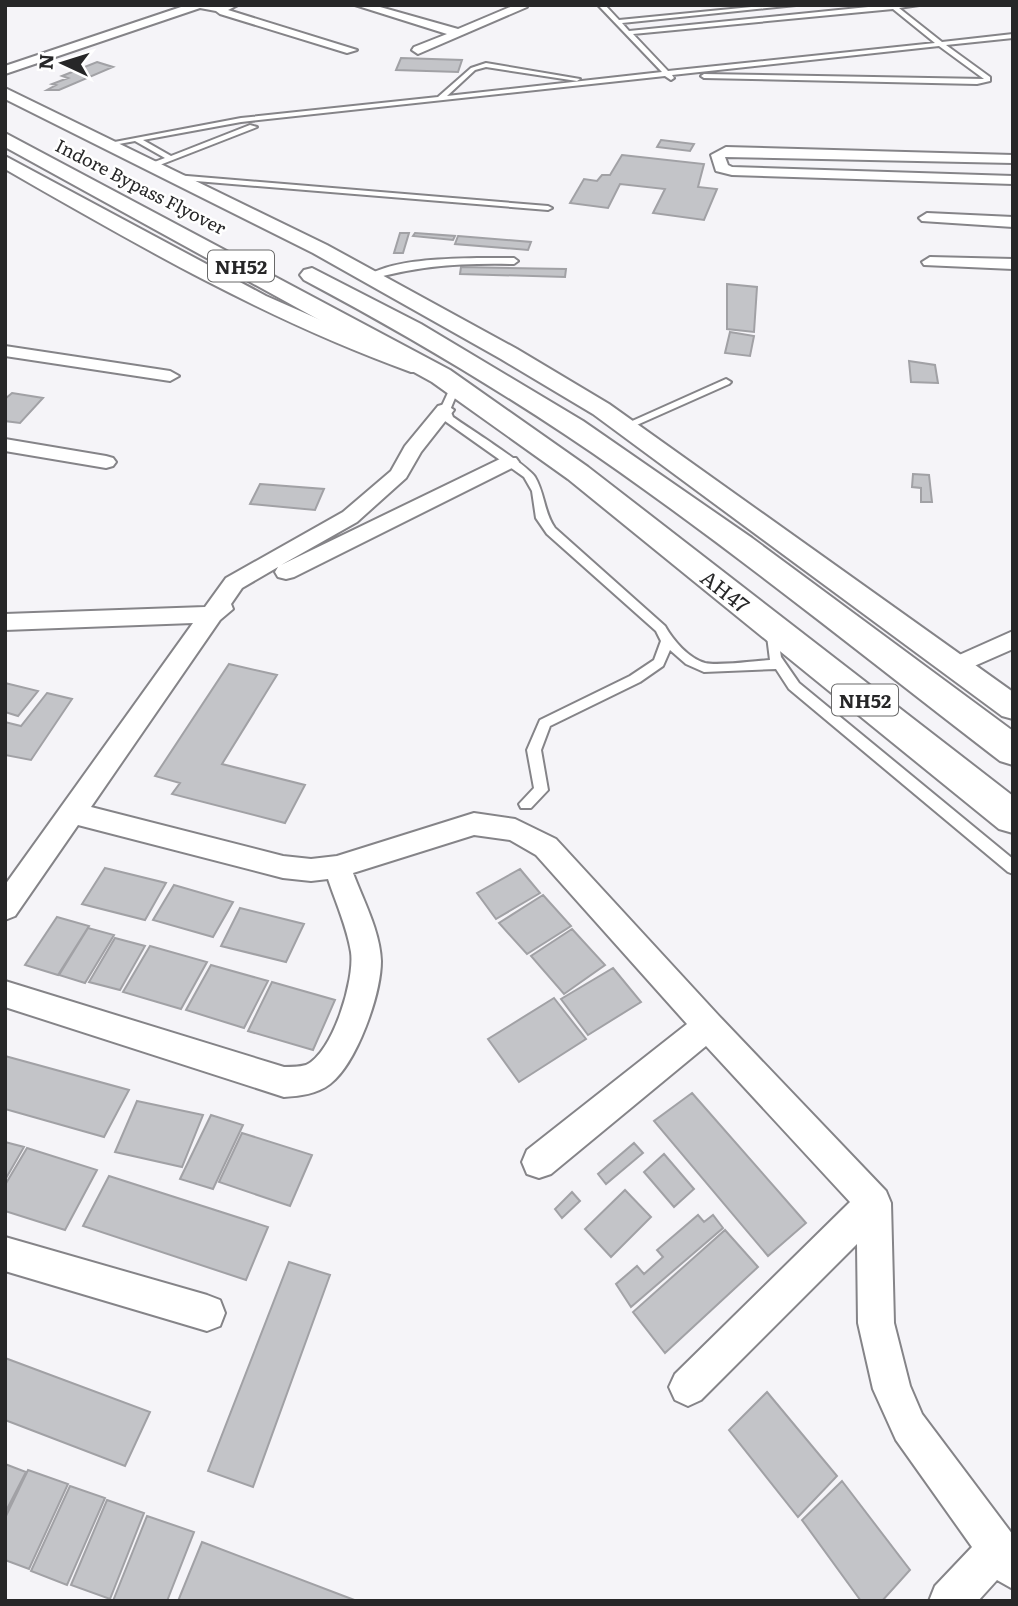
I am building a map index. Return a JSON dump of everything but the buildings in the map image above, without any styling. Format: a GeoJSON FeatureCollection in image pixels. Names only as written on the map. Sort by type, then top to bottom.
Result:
{"type":"FeatureCollection","features":[{"type":"Feature","properties":{"kind":"highway","name":"Indore Bypass Flyover"},"geometry":{"type":"LineString","coordinates":[[5,139],[39,165],[444,389]]}},
{"type":"Feature","properties":{"kind":"highway","name":"Indore Bypass Flyover"},"geometry":{"type":"LineString","coordinates":[[90,141],[113,171]]}},
{"type":"Feature","properties":{"kind":"highway","name":"NH52"},"geometry":{"type":"LineString","coordinates":[[291,264],[460,356]]}},
{"type":"Feature","properties":{"kind":"highway"},"geometry":{"type":"LineString","coordinates":[[403,296],[460,356]]}},
{"type":"Feature","properties":{"kind":"highway","name":"AH47"},"geometry":{"type":"LineString","coordinates":[[460,356],[574,428],[734,543],[772,545],[1013,751]]}},
{"type":"Feature","properties":{"kind":"highway","name":"AH47"},"geometry":{"type":"LineString","coordinates":[[444,389],[578,472],[1013,818]]}},
{"type":"Feature","properties":{"kind":"street"},"geometry":{"type":"LineString","coordinates":[[5,70],[199,5],[220,8],[233,5]]}},
{"type":"Feature","properties":{"kind":"street"},"geometry":{"type":"LineString","coordinates":[[360,5],[458,33]]}},
{"type":"Feature","properties":{"kind":"street"},"geometry":{"type":"LineString","coordinates":[[418,50],[521,6]]}},
{"type":"Feature","properties":{"kind":"street"},"geometry":{"type":"LineString","coordinates":[[220,8],[224,12],[351,50]]}},
{"type":"Feature","properties":{"kind":"street"},"geometry":{"type":"LineString","coordinates":[[5,93],[90,141],[152,166],[173,168],[509,354],[626,426],[772,545],[956,666],[1013,708]]}},
{"type":"Feature","properties":{"kind":"street"},"geometry":{"type":"LineString","coordinates":[[1013,159],[726,151],[718,155],[721,169],[732,172],[1013,180]]}},
{"type":"Feature","properties":{"kind":"street"},"geometry":{"type":"LineString","coordinates":[[5,161],[39,165]]}},
{"type":"Feature","properties":{"kind":"street"},"geometry":{"type":"LineString","coordinates":[[927,218],[1013,222]]}},
{"type":"Feature","properties":{"kind":"street"},"geometry":{"type":"LineString","coordinates":[[930,262],[1013,264]]}},
{"type":"Feature","properties":{"kind":"street"},"geometry":{"type":"LineString","coordinates":[[5,351],[170,376]]}},
{"type":"Feature","properties":{"kind":"street"},"geometry":{"type":"LineString","coordinates":[[5,908],[234,583],[350,517],[399,474],[444,389]]}},
{"type":"Feature","properties":{"kind":"street"},"geometry":{"type":"LineString","coordinates":[[5,445],[106,462]]}},
{"type":"Feature","properties":{"kind":"street"},"geometry":{"type":"LineString","coordinates":[[5,622],[211,615],[290,570],[509,462]]}},
{"type":"Feature","properties":{"kind":"street"},"geometry":{"type":"LineString","coordinates":[[956,666],[1010,645]]}},
{"type":"Feature","properties":{"kind":"street"},"geometry":{"type":"LineString","coordinates":[[73,813],[283,867],[312,870],[337,867],[474,824],[515,830],[545,848],[874,1203],[876,1323],[892,1389],[909,1427],[1005,1559],[950,1601]]}},
{"type":"Feature","properties":{"kind":"street"},"geometry":{"type":"LineString","coordinates":[[5,994],[284,1082],[303,1081],[318,1074],[332,1062],[365,983],[367,957],[337,867]]}},
{"type":"Feature","properties":{"kind":"street"},"geometry":{"type":"LineString","coordinates":[[539,1161],[708,1026]]}},
{"type":"Feature","properties":{"kind":"street"},"geometry":{"type":"LineString","coordinates":[[688,1387],[874,1203]]}},
{"type":"Feature","properties":{"kind":"street"},"geometry":{"type":"LineString","coordinates":[[5,1254],[207,1313]]}},
{"type":"Feature","properties":{"kind":"lane"},"geometry":{"type":"LineString","coordinates":[[601,5],[668,76]]}},
{"type":"Feature","properties":{"kind":"lane"},"geometry":{"type":"LineString","coordinates":[[616,22],[793,5]]}},
{"type":"Feature","properties":{"kind":"lane"},"geometry":{"type":"LineString","coordinates":[[626,33],[916,5]]}},
{"type":"Feature","properties":{"kind":"lane"},"geometry":{"type":"LineString","coordinates":[[892,6],[933,37],[938,44]]}},
{"type":"Feature","properties":{"kind":"lane"},"geometry":{"type":"LineString","coordinates":[[878,7],[891,17]]}},
{"type":"Feature","properties":{"kind":"lane"},"geometry":{"type":"LineString","coordinates":[[90,141],[136,139],[241,120],[668,76],[977,82],[988,80],[938,44],[921,38],[901,24]]}},
{"type":"Feature","properties":{"kind":"lane"},"geometry":{"type":"LineString","coordinates":[[173,168],[253,127],[715,68],[1013,36]]}},
{"type":"Feature","properties":{"kind":"lane"},"geometry":{"type":"LineString","coordinates":[[715,68],[724,76],[1013,44]]}},
{"type":"Feature","properties":{"kind":"lane"},"geometry":{"type":"LineString","coordinates":[[439,99],[473,69],[486,65],[592,82]]}},
{"type":"Feature","properties":{"kind":"lane"},"geometry":{"type":"LineString","coordinates":[[241,120],[253,127]]}},
{"type":"Feature","properties":{"kind":"lane"},"geometry":{"type":"LineString","coordinates":[[136,139],[173,168],[548,208]]}},
{"type":"Feature","properties":{"kind":"lane"},"geometry":{"type":"LineString","coordinates":[[369,277],[410,264],[514,261]]}},
{"type":"Feature","properties":{"kind":"lane"},"geometry":{"type":"LineString","coordinates":[[626,426],[726,382]]}},
{"type":"Feature","properties":{"kind":"lane"},"geometry":{"type":"LineString","coordinates":[[444,389],[449,419],[528,475],[537,491],[542,518],[551,531],[635,605],[690,661],[705,668],[779,664]]}},
{"type":"Feature","properties":{"kind":"lane"},"geometry":{"type":"LineString","coordinates":[[772,627],[775,657],[794,686],[1013,868]]}},
{"type":"Feature","properties":{"kind":"lane"},"geometry":{"type":"LineString","coordinates":[[526,804],[541,790],[534,750],[545,723],[635,679],[659,663],[664,635]]}},
{"type":"Feature","properties":{"kind":"lane"},"geometry":{"type":"LineString","coordinates":[[982,686],[1013,688]]}}]}
